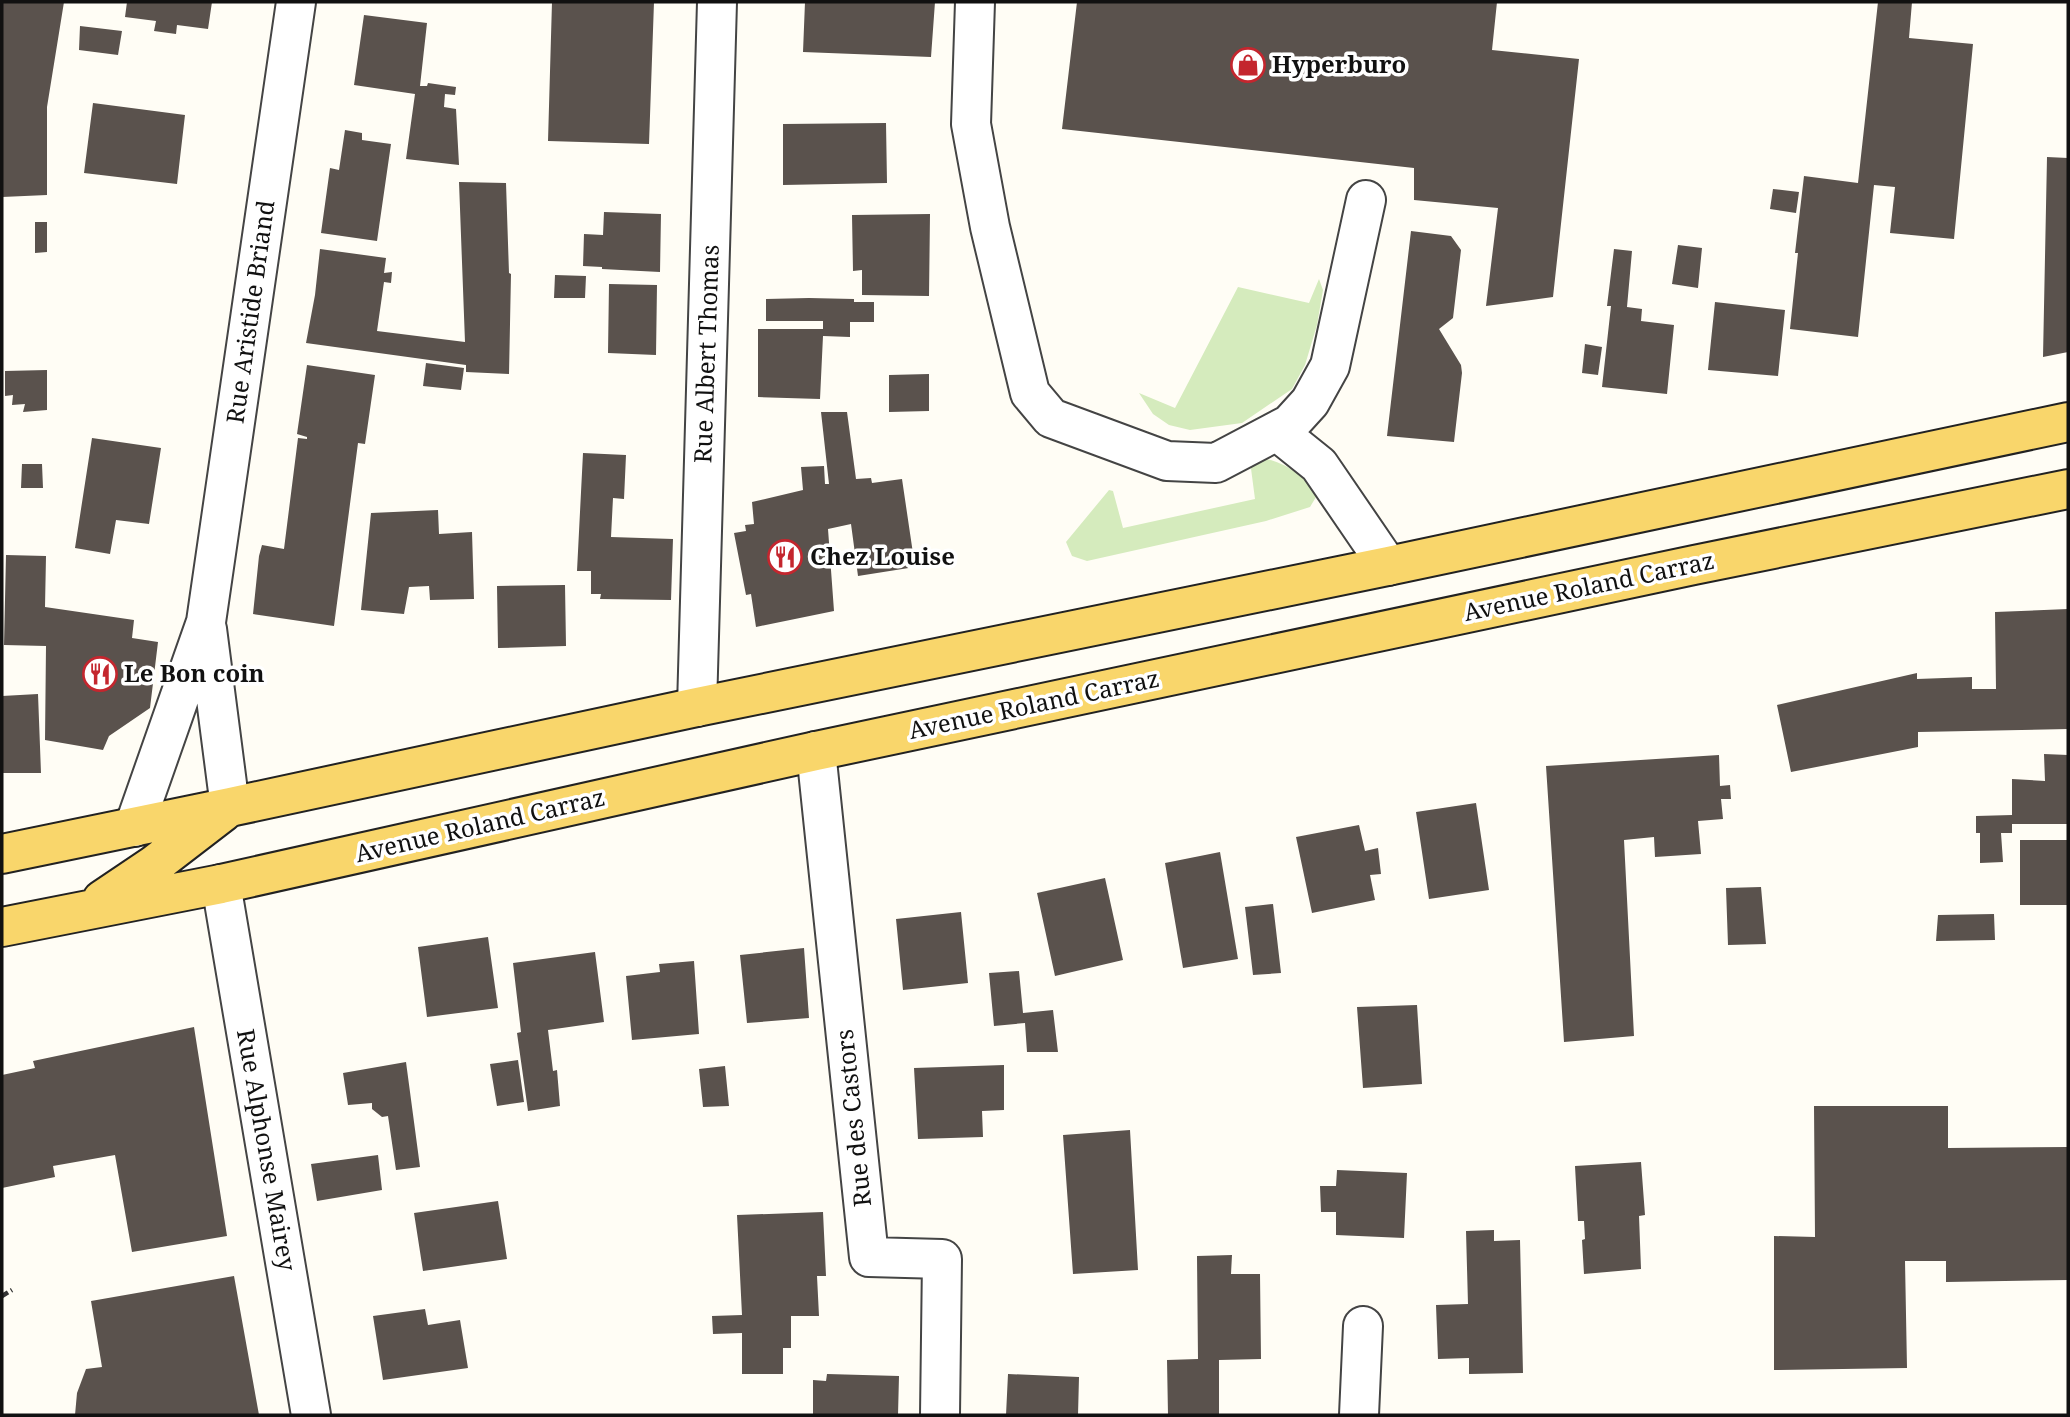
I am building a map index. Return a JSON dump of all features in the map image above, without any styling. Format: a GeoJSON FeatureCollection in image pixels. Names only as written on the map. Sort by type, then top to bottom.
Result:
{"type":"FeatureCollection","features":[{"type":"Feature","properties":{"kind":"main road"},"geometry":{"type":"LineString","coordinates":[[2,854],[2068,422]]}},
{"type":"Feature","properties":{"kind":"main road","name":"Avenue Roland Carraz"},"geometry":{"type":"LineString","coordinates":[[2,927],[220,884],[816,751],[1694,565],[2068,489]]}},
{"type":"Feature","properties":{"kind":"main road"},"geometry":{"type":"LineString","coordinates":[[86,910],[154,865],[230,807]]}},
{"type":"Feature","properties":{"kind":"street","name":"Rue Aristide Briand"},"geometry":{"type":"LineString","coordinates":[[134,827],[206,622],[296,2]]}},
{"type":"Feature","properties":{"kind":"street","name":"Rue Albert Thomas"},"geometry":{"type":"LineString","coordinates":[[697,707],[718,2]]}},
{"type":"Feature","properties":{"kind":"street"},"geometry":{"type":"LineString","coordinates":[[975,2],[971,124],[990,227],[1030,393],[1051,418],[1167,461],[1216,463],[1290,424],[1310,402],[1330,366],[1366,200]]}},
{"type":"Feature","properties":{"kind":"street"},"geometry":{"type":"LineString","coordinates":[[1278,432],[1319,466],[1388,566]]}},
{"type":"Feature","properties":{"kind":"street","name":"Rue Aristide Briand"},"geometry":{"type":"LineString","coordinates":[[206,622],[230,807]]}},
{"type":"Feature","properties":{"kind":"street","name":"Rue des Castors"},"geometry":{"type":"LineString","coordinates":[[816,751],[869,1257],[942,1259],[940,1415]]}},
{"type":"Feature","properties":{"kind":"street","name":"Rue Alphonse Mairey"},"geometry":{"type":"LineString","coordinates":[[220,884],[311,1415]]}},
{"type":"Feature","properties":{"kind":"street"},"geometry":{"type":"LineString","coordinates":[[1360,1415],[1363,1326]]}},
{"type":"Feature","properties":{"kind":"path"},"geometry":{"type":"LineString","coordinates":[[2,1296],[12,1290]]}},
{"type":"Feature","properties":{"kind":"green space"},"geometry":{"type":"Polygon","coordinates":[[[1319,279],[1323,290],[1317,325],[1305,365],[1292,389],[1242,423],[1190,430],[1169,425],[1153,414],[1139,393],[1175,408],[1238,287],[1309,303],[1319,279]]]}},
{"type":"Feature","properties":{"kind":"green space"},"geometry":{"type":"Polygon","coordinates":[[[1263,458],[1287,467],[1307,482],[1316,497],[1310,507],[1266,521],[1087,561],[1072,556],[1066,542],[1109,490],[1113,491],[1123,528],[1255,499],[1250,461],[1263,458]]]}},
{"type":"Feature","properties":{"kind":"building"},"geometry":{"type":"Polygon","coordinates":[[[2,2],[64,2],[47,107],[47,195],[2,197],[2,2]]]}},
{"type":"Feature","properties":{"kind":"building"},"geometry":{"type":"Polygon","coordinates":[[[127,2],[212,2],[208,29],[177,25],[176,34],[154,31],[156,21],[125,17],[127,2]]]}},
{"type":"Feature","properties":{"kind":"building"},"geometry":{"type":"Polygon","coordinates":[[[552,2],[654,2],[649,144],[548,141],[552,2]]]}},
{"type":"Feature","properties":{"kind":"building"},"geometry":{"type":"Polygon","coordinates":[[[805,2],[935,2],[931,57],[803,52],[805,2]]]}},
{"type":"Feature","properties":{"kind":"building","name":"Hyperburo"},"geometry":{"type":"Polygon","coordinates":[[[1077,2],[1497,2],[1492,50],[1579,59],[1553,297],[1486,306],[1498,208],[1414,200],[1414,168],[1062,129],[1077,2]]]}},
{"type":"Feature","properties":{"kind":"building"},"geometry":{"type":"Polygon","coordinates":[[[1878,2],[1912,2],[1909,38],[1973,44],[1954,239],[1890,233],[1895,187],[1874,185],[1858,337],[1790,329],[1804,176],[1858,183],[1878,2]]]}},
{"type":"Feature","properties":{"kind":"building"},"geometry":{"type":"Polygon","coordinates":[[[364,15],[427,23],[420,86],[427,86],[428,83],[456,87],[455,95],[445,94],[444,107],[456,109],[459,165],[406,159],[415,94],[354,85],[364,15]]]}},
{"type":"Feature","properties":{"kind":"building"},"geometry":{"type":"Polygon","coordinates":[[[80,26],[122,31],[118,55],[79,50],[80,26]]]}},
{"type":"Feature","properties":{"kind":"building"},"geometry":{"type":"Polygon","coordinates":[[[93,103],[185,115],[177,184],[84,173],[93,103]]]}},
{"type":"Feature","properties":{"kind":"building"},"geometry":{"type":"Polygon","coordinates":[[[886,123],[887,183],[783,185],[783,124],[886,123]]]}},
{"type":"Feature","properties":{"kind":"building"},"geometry":{"type":"Polygon","coordinates":[[[345,130],[362,133],[362,140],[391,144],[377,241],[321,233],[330,168],[339,170],[345,130]]]}},
{"type":"Feature","properties":{"kind":"building"},"geometry":{"type":"Polygon","coordinates":[[[2047,157],[2068,158],[2068,352],[2043,357],[2047,157]]]}},
{"type":"Feature","properties":{"kind":"building"},"geometry":{"type":"Polygon","coordinates":[[[459,182],[506,183],[511,274],[509,374],[466,372],[466,365],[306,343],[320,249],[386,258],[384,273],[392,272],[391,283],[384,282],[377,331],[465,342],[459,182]]]}},
{"type":"Feature","properties":{"kind":"building"},"geometry":{"type":"Polygon","coordinates":[[[1773,189],[1799,192],[1796,213],[1770,209],[1773,189]]]}},
{"type":"Feature","properties":{"kind":"building"},"geometry":{"type":"Polygon","coordinates":[[[604,212],[661,214],[660,272],[583,266],[584,234],[603,235],[604,212]]]}},
{"type":"Feature","properties":{"kind":"building"},"geometry":{"type":"Polygon","coordinates":[[[930,214],[929,296],[862,295],[862,270],[853,271],[852,215],[930,214]]]}},
{"type":"Feature","properties":{"kind":"building"},"geometry":{"type":"Polygon","coordinates":[[[35,222],[47,222],[47,252],[35,253],[35,222]]]}},
{"type":"Feature","properties":{"kind":"building"},"geometry":{"type":"Polygon","coordinates":[[[1411,231],[1451,236],[1461,250],[1453,318],[1439,329],[1461,365],[1454,442],[1387,436],[1411,231]]]}},
{"type":"Feature","properties":{"kind":"building"},"geometry":{"type":"Polygon","coordinates":[[[1678,245],[1702,248],[1698,288],[1672,284],[1678,245]]]}},
{"type":"Feature","properties":{"kind":"building"},"geometry":{"type":"Polygon","coordinates":[[[1614,249],[1632,251],[1627,307],[1642,309],[1641,321],[1674,325],[1667,394],[1602,387],[1614,249]]]}},
{"type":"Feature","properties":{"kind":"building"},"geometry":{"type":"Polygon","coordinates":[[[555,275],[586,276],[585,298],[554,298],[555,275]]]}},
{"type":"Feature","properties":{"kind":"building"},"geometry":{"type":"Polygon","coordinates":[[[609,284],[657,285],[656,355],[608,353],[609,284]]]}},
{"type":"Feature","properties":{"kind":"building"},"geometry":{"type":"Polygon","coordinates":[[[809,298],[874,302],[874,322],[850,322],[850,337],[823,336],[820,399],[758,397],[758,329],[823,329],[823,321],[766,321],[766,299],[809,298]]]}},
{"type":"Feature","properties":{"kind":"building"},"geometry":{"type":"Polygon","coordinates":[[[1715,302],[1785,310],[1778,376],[1708,370],[1715,302]]]}},
{"type":"Feature","properties":{"kind":"building"},"geometry":{"type":"Polygon","coordinates":[[[1585,344],[1602,347],[1598,375],[1582,373],[1585,344]]]}},
{"type":"Feature","properties":{"kind":"building"},"geometry":{"type":"Polygon","coordinates":[[[426,363],[464,368],[461,390],[423,386],[426,363]]]}},
{"type":"Feature","properties":{"kind":"building"},"geometry":{"type":"Polygon","coordinates":[[[307,365],[375,375],[365,444],[358,443],[334,626],[253,614],[262,545],[284,549],[298,438],[307,439],[297,434],[307,365]]]}},
{"type":"Feature","properties":{"kind":"building"},"geometry":{"type":"Polygon","coordinates":[[[47,370],[47,410],[23,412],[25,404],[12,405],[13,395],[5,396],[5,371],[47,370]]]}},
{"type":"Feature","properties":{"kind":"building"},"geometry":{"type":"Polygon","coordinates":[[[929,374],[929,411],[889,412],[889,375],[929,374]]]}},
{"type":"Feature","properties":{"kind":"building"},"geometry":{"type":"Polygon","coordinates":[[[821,412],[847,412],[856,479],[871,478],[872,483],[902,479],[915,567],[858,576],[851,524],[828,529],[834,611],[756,627],[751,594],[746,595],[734,533],[746,531],[745,525],[754,524],[752,502],[803,490],[801,467],[824,466],[825,484],[829,484],[821,412]]]}},
{"type":"Feature","properties":{"kind":"building"},"geometry":{"type":"Polygon","coordinates":[[[92,438],[161,448],[149,524],[116,520],[110,554],[75,548],[92,438]]]}},
{"type":"Feature","properties":{"kind":"building"},"geometry":{"type":"Polygon","coordinates":[[[583,453],[626,455],[624,499],[613,498],[611,537],[673,539],[671,600],[600,599],[601,594],[591,594],[591,571],[577,571],[583,453]]]}},
{"type":"Feature","properties":{"kind":"building"},"geometry":{"type":"Polygon","coordinates":[[[22,464],[42,464],[43,488],[21,488],[22,464]]]}},
{"type":"Feature","properties":{"kind":"building"},"geometry":{"type":"Polygon","coordinates":[[[438,510],[439,534],[472,532],[474,599],[430,600],[429,586],[409,587],[404,614],[361,610],[371,513],[438,510]]]}},
{"type":"Feature","properties":{"kind":"building","name":"Le Bon coin"},"geometry":{"type":"Polygon","coordinates":[[[6,555],[46,556],[45,607],[134,620],[132,638],[158,642],[150,708],[109,736],[103,750],[45,740],[46,646],[4,645],[6,555]]]}},
{"type":"Feature","properties":{"kind":"building"},"geometry":{"type":"Polygon","coordinates":[[[565,585],[566,646],[498,648],[497,586],[565,585]]]}},
{"type":"Feature","properties":{"kind":"building"},"geometry":{"type":"Polygon","coordinates":[[[2068,609],[2068,729],[1918,732],[1918,747],[1791,772],[1777,705],[1917,673],[1917,679],[1972,677],[1972,689],[1996,689],[1995,612],[2068,609]]]}},
{"type":"Feature","properties":{"kind":"building"},"geometry":{"type":"Polygon","coordinates":[[[38,694],[41,773],[2,773],[2,696],[38,694]]]}},
{"type":"Feature","properties":{"kind":"building"},"geometry":{"type":"Polygon","coordinates":[[[2044,754],[2068,755],[2068,824],[2012,824],[2012,833],[2001,833],[2003,862],[1980,863],[1980,833],[1976,833],[1976,816],[2012,815],[2012,779],[2045,781],[2044,754]]]}},
{"type":"Feature","properties":{"kind":"building"},"geometry":{"type":"Polygon","coordinates":[[[1719,755],[1720,786],[1730,785],[1731,799],[1721,799],[1723,819],[1698,821],[1701,854],[1655,857],[1654,837],[1624,840],[1634,1036],[1564,1042],[1546,766],[1719,755]]]}},
{"type":"Feature","properties":{"kind":"building"},"geometry":{"type":"Polygon","coordinates":[[[1476,803],[1489,890],[1429,899],[1416,812],[1476,803]]]}},
{"type":"Feature","properties":{"kind":"building"},"geometry":{"type":"Polygon","coordinates":[[[1359,825],[1365,851],[1378,848],[1381,874],[1370,875],[1375,900],[1312,913],[1296,837],[1359,825]]]}},
{"type":"Feature","properties":{"kind":"building"},"geometry":{"type":"Polygon","coordinates":[[[2020,840],[2068,840],[2068,905],[2020,905],[2020,840]]]}},
{"type":"Feature","properties":{"kind":"building"},"geometry":{"type":"Polygon","coordinates":[[[1220,852],[1238,959],[1183,968],[1165,863],[1220,852]]]}},
{"type":"Feature","properties":{"kind":"building"},"geometry":{"type":"Polygon","coordinates":[[[1105,878],[1123,960],[1055,976],[1037,893],[1105,878]]]}},
{"type":"Feature","properties":{"kind":"building"},"geometry":{"type":"Polygon","coordinates":[[[1761,887],[1766,944],[1728,945],[1726,888],[1761,887]]]}},
{"type":"Feature","properties":{"kind":"building"},"geometry":{"type":"Polygon","coordinates":[[[1273,904],[1281,973],[1253,975],[1245,907],[1273,904]]]}},
{"type":"Feature","properties":{"kind":"building"},"geometry":{"type":"Polygon","coordinates":[[[961,912],[968,983],[903,990],[896,919],[961,912]]]}},
{"type":"Feature","properties":{"kind":"building"},"geometry":{"type":"Polygon","coordinates":[[[1994,914],[1995,940],[1936,941],[1938,915],[1994,914]]]}},
{"type":"Feature","properties":{"kind":"building"},"geometry":{"type":"Polygon","coordinates":[[[488,937],[498,1008],[427,1017],[418,947],[488,937]]]}},
{"type":"Feature","properties":{"kind":"building"},"geometry":{"type":"Polygon","coordinates":[[[804,948],[809,1018],[747,1023],[740,955],[804,948]]]}},
{"type":"Feature","properties":{"kind":"building"},"geometry":{"type":"Polygon","coordinates":[[[595,952],[604,1022],[548,1030],[553,1071],[557,1070],[560,1106],[528,1111],[517,1033],[521,1032],[513,963],[595,952]]]}},
{"type":"Feature","properties":{"kind":"building"},"geometry":{"type":"Polygon","coordinates":[[[694,961],[699,1034],[632,1040],[626,976],[660,972],[659,964],[694,961]]]}},
{"type":"Feature","properties":{"kind":"building"},"geometry":{"type":"Polygon","coordinates":[[[1019,971],[1023,1013],[1053,1010],[1058,1052],[1027,1052],[1025,1023],[994,1026],[989,973],[1019,971]]]}},
{"type":"Feature","properties":{"kind":"building"},"geometry":{"type":"Polygon","coordinates":[[[1417,1005],[1422,1084],[1363,1088],[1357,1007],[1417,1005]]]}},
{"type":"Feature","properties":{"kind":"building"},"geometry":{"type":"Polygon","coordinates":[[[194,1027],[227,1236],[132,1252],[115,1155],[53,1166],[55,1177],[2,1188],[2,1075],[35,1068],[33,1061],[194,1027]]]}},
{"type":"Feature","properties":{"kind":"building"},"geometry":{"type":"Polygon","coordinates":[[[518,1060],[524,1102],[497,1106],[490,1064],[518,1060]]]}},
{"type":"Feature","properties":{"kind":"building"},"geometry":{"type":"Polygon","coordinates":[[[406,1062],[420,1167],[396,1170],[388,1116],[382,1117],[372,1109],[372,1103],[348,1105],[343,1073],[406,1062]]]}},
{"type":"Feature","properties":{"kind":"building"},"geometry":{"type":"Polygon","coordinates":[[[1004,1065],[1004,1110],[982,1111],[983,1137],[918,1139],[914,1068],[1004,1065]]]}},
{"type":"Feature","properties":{"kind":"building"},"geometry":{"type":"Polygon","coordinates":[[[725,1066],[729,1106],[703,1107],[699,1069],[725,1066]]]}},
{"type":"Feature","properties":{"kind":"building"},"geometry":{"type":"Polygon","coordinates":[[[1814,1106],[1948,1106],[1948,1148],[2068,1147],[2068,1280],[1946,1282],[1946,1261],[1905,1261],[1907,1368],[1774,1370],[1774,1236],[1815,1237],[1814,1106]]]}},
{"type":"Feature","properties":{"kind":"building"},"geometry":{"type":"Polygon","coordinates":[[[1130,1130],[1138,1270],[1073,1274],[1063,1135],[1130,1130]]]}},
{"type":"Feature","properties":{"kind":"building"},"geometry":{"type":"Polygon","coordinates":[[[378,1155],[382,1190],[317,1201],[311,1164],[378,1155]]]}},
{"type":"Feature","properties":{"kind":"building"},"geometry":{"type":"Polygon","coordinates":[[[1641,1162],[1645,1215],[1639,1216],[1641,1269],[1584,1274],[1584,1221],[1578,1221],[1575,1166],[1641,1162]]]}},
{"type":"Feature","properties":{"kind":"building"},"geometry":{"type":"Polygon","coordinates":[[[1337,1170],[1407,1173],[1404,1238],[1336,1235],[1336,1212],[1321,1212],[1320,1186],[1336,1186],[1337,1170]]]}},
{"type":"Feature","properties":{"kind":"building"},"geometry":{"type":"Polygon","coordinates":[[[498,1201],[507,1259],[423,1271],[414,1213],[498,1201]]]}},
{"type":"Feature","properties":{"kind":"building"},"geometry":{"type":"Polygon","coordinates":[[[823,1212],[826,1276],[817,1276],[819,1316],[791,1316],[791,1348],[783,1348],[783,1374],[742,1374],[742,1333],[713,1334],[712,1316],[742,1315],[737,1215],[823,1212]]]}},
{"type":"Feature","properties":{"kind":"building"},"geometry":{"type":"Polygon","coordinates":[[[1494,1230],[1494,1241],[1520,1240],[1523,1373],[1469,1374],[1469,1358],[1438,1359],[1436,1305],[1468,1304],[1466,1231],[1494,1230]]]}},
{"type":"Feature","properties":{"kind":"building"},"geometry":{"type":"Polygon","coordinates":[[[1232,1255],[1231,1274],[1260,1274],[1261,1359],[1219,1360],[1219,1415],[1168,1415],[1167,1360],[1198,1359],[1197,1256],[1232,1255]]]}},
{"type":"Feature","properties":{"kind":"building"},"geometry":{"type":"Polygon","coordinates":[[[234,1276],[259,1415],[75,1415],[77,1393],[86,1369],[102,1367],[91,1301],[234,1276]]]}},
{"type":"Feature","properties":{"kind":"building"},"geometry":{"type":"Polygon","coordinates":[[[425,1309],[428,1325],[460,1320],[468,1368],[383,1380],[373,1316],[425,1309]]]}},
{"type":"Feature","properties":{"kind":"building"},"geometry":{"type":"Polygon","coordinates":[[[827,1374],[899,1376],[898,1415],[813,1415],[813,1380],[826,1381],[827,1374]]]}},
{"type":"Feature","properties":{"kind":"building"},"geometry":{"type":"Polygon","coordinates":[[[1008,1374],[1079,1377],[1078,1415],[1006,1415],[1008,1374]]]}},
{"type":"Feature","properties":{"kind":"place","name":"Hyperburo"},"geometry":{"type":"Point","coordinates":[1248,65]}},
{"type":"Feature","properties":{"kind":"place","name":"Chez Louise"},"geometry":{"type":"Point","coordinates":[785,557]}},
{"type":"Feature","properties":{"kind":"place","name":"Le Bon coin"},"geometry":{"type":"Point","coordinates":[100,674]}}]}
